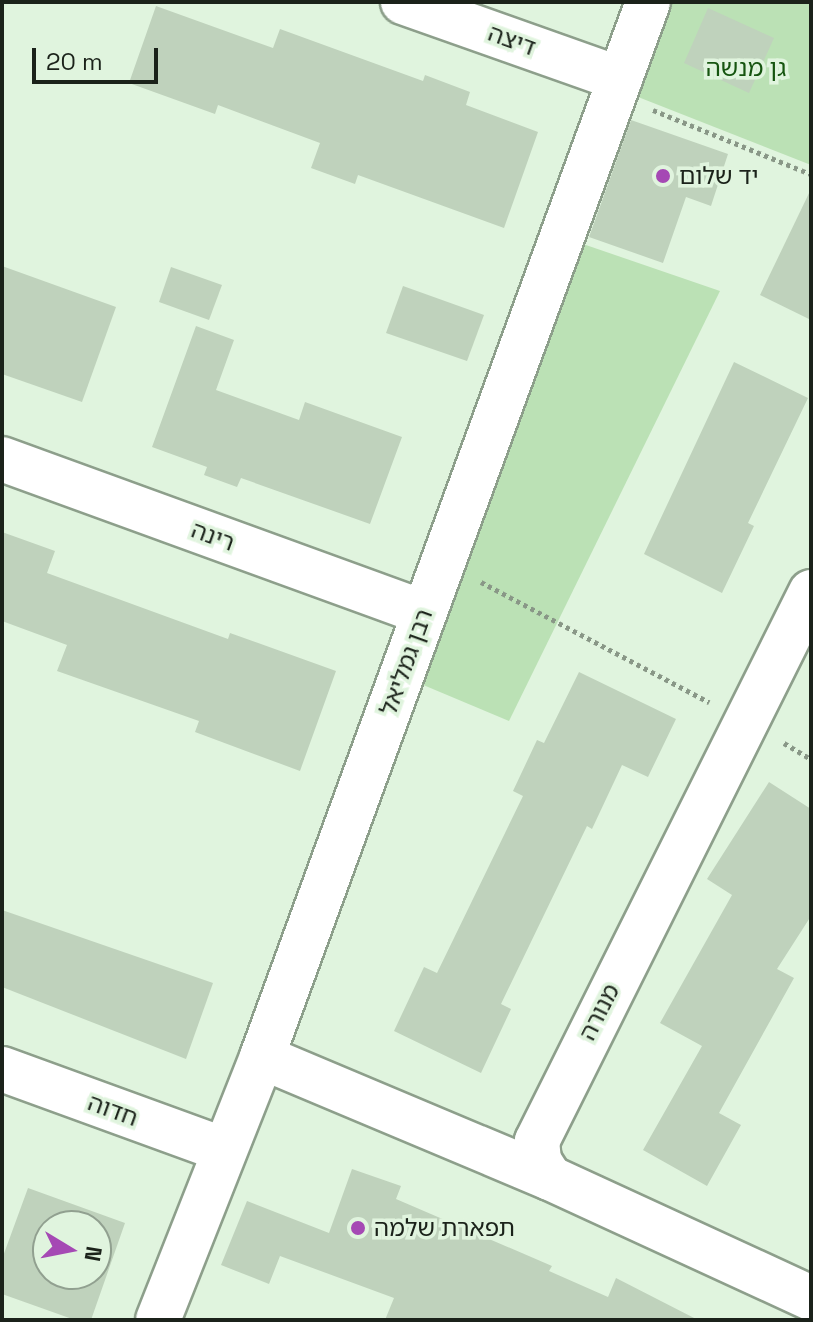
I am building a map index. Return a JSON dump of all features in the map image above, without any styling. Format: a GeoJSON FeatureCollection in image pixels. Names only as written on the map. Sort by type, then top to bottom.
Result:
{"type":"FeatureCollection","features":[{"type":"Feature","properties":{"kind":"street","name":"דיצה"},"geometry":{"type":"LineString","coordinates":[[403,2],[618,87]]}},
{"type":"Feature","properties":{"kind":"street","name":"רבן גמליאל"},"geometry":{"type":"LineString","coordinates":[[158,1320],[262,1057],[648,2]]}},
{"type":"Feature","properties":{"kind":"street","name":"רינה"},"geometry":{"type":"LineString","coordinates":[[2,459],[424,613]]}},
{"type":"Feature","properties":{"kind":"street","name":"מנורה"},"geometry":{"type":"LineString","coordinates":[[550,1178],[539,1161],[537,1141],[543,1122],[811,592]]}},
{"type":"Feature","properties":{"kind":"street"},"geometry":{"type":"LineString","coordinates":[[262,1057],[550,1178],[811,1298]]}},
{"type":"Feature","properties":{"kind":"street","name":"חדוה"},"geometry":{"type":"LineString","coordinates":[[2,1069],[224,1150]]}},
{"type":"Feature","properties":{"kind":"path"},"geometry":{"type":"LineString","coordinates":[[618,87],[811,174]]}},
{"type":"Feature","properties":{"kind":"path"},"geometry":{"type":"LineString","coordinates":[[444,563],[745,721],[811,759]]}},
{"type":"Feature","properties":{"kind":"green space","name":"גן מנשה"},"geometry":{"type":"Polygon","coordinates":[[[667,2],[811,2],[811,165],[633,95],[667,2]]]}},
{"type":"Feature","properties":{"kind":"green space"},"geometry":{"type":"Polygon","coordinates":[[[583,244],[720,291],[509,721],[409,679],[583,244]]]}},
{"type":"Feature","properties":{"kind":"building"},"geometry":{"type":"Polygon","coordinates":[[[156,6],[273,48],[280,29],[423,81],[425,75],[470,92],[466,105],[538,132],[504,228],[358,175],[355,184],[311,168],[320,143],[218,105],[215,114],[129,83],[156,6]]]}},
{"type":"Feature","properties":{"kind":"building"},"geometry":{"type":"Polygon","coordinates":[[[708,8],[774,38],[749,93],[684,63],[708,8]]]}},
{"type":"Feature","properties":{"kind":"building","name":"יד שלום"},"geometry":{"type":"Polygon","coordinates":[[[631,120],[728,154],[711,206],[686,197],[663,263],[589,237],[631,120]]]}},
{"type":"Feature","properties":{"kind":"building"},"geometry":{"type":"Polygon","coordinates":[[[811,189],[811,320],[760,295],[811,189]]]}},
{"type":"Feature","properties":{"kind":"building"},"geometry":{"type":"Polygon","coordinates":[[[2,266],[116,307],[82,402],[2,374],[2,266]]]}},
{"type":"Feature","properties":{"kind":"building"},"geometry":{"type":"Polygon","coordinates":[[[171,267],[222,285],[209,320],[159,302],[171,267]]]}},
{"type":"Feature","properties":{"kind":"building"},"geometry":{"type":"Polygon","coordinates":[[[403,286],[484,315],[467,361],[386,333],[403,286]]]}},
{"type":"Feature","properties":{"kind":"building"},"geometry":{"type":"Polygon","coordinates":[[[196,326],[234,340],[216,390],[299,420],[305,402],[402,437],[370,524],[241,478],[237,487],[204,475],[207,467],[152,447],[196,326]]]}},
{"type":"Feature","properties":{"kind":"building"},"geometry":{"type":"Polygon","coordinates":[[[734,362],[808,398],[748,523],[754,526],[722,593],[644,554],[734,362]]]}},
{"type":"Feature","properties":{"kind":"building"},"geometry":{"type":"Polygon","coordinates":[[[2,532],[55,551],[47,573],[228,639],[230,633],[336,671],[300,771],[195,732],[199,721],[57,671],[67,645],[2,621],[2,532]]]}},
{"type":"Feature","properties":{"kind":"building"},"geometry":{"type":"Polygon","coordinates":[[[579,672],[676,719],[648,777],[622,765],[592,829],[587,826],[501,1004],[511,1009],[481,1073],[394,1031],[424,967],[437,973],[523,796],[513,791],[537,740],[544,743],[579,672]]]}},
{"type":"Feature","properties":{"kind":"building"},"geometry":{"type":"Polygon","coordinates":[[[769,782],[811,809],[811,916],[777,969],[794,978],[719,1113],[741,1125],[707,1186],[643,1150],[702,1046],[660,1023],[732,895],[707,879],[769,782]]]}},
{"type":"Feature","properties":{"kind":"building"},"geometry":{"type":"Polygon","coordinates":[[[2,910],[213,983],[186,1059],[2,987],[2,910]]]}},
{"type":"Feature","properties":{"kind":"building"},"geometry":{"type":"Polygon","coordinates":[[[352,1169],[401,1186],[396,1199],[552,1266],[549,1271],[608,1297],[616,1278],[698,1320],[385,1320],[394,1298],[280,1256],[269,1284],[221,1265],[247,1201],[329,1233],[352,1169]]]}},
{"type":"Feature","properties":{"kind":"building"},"geometry":{"type":"Polygon","coordinates":[[[28,1188],[89,1210],[32,1210],[32,1290],[102,1290],[91,1320],[75,1320],[2,1294],[2,1259],[28,1188]]]}},
{"type":"Feature","properties":{"kind":"building"},"geometry":{"type":"Polygon","coordinates":[[[112,1218],[125,1223],[112,1260],[112,1218]]]}},
{"type":"Feature","properties":{"kind":"place","name":"יד שלום"},"geometry":{"type":"Point","coordinates":[663,176]}},
{"type":"Feature","properties":{"kind":"place","name":"תפארת שלמה"},"geometry":{"type":"Point","coordinates":[358,1228]}}]}
